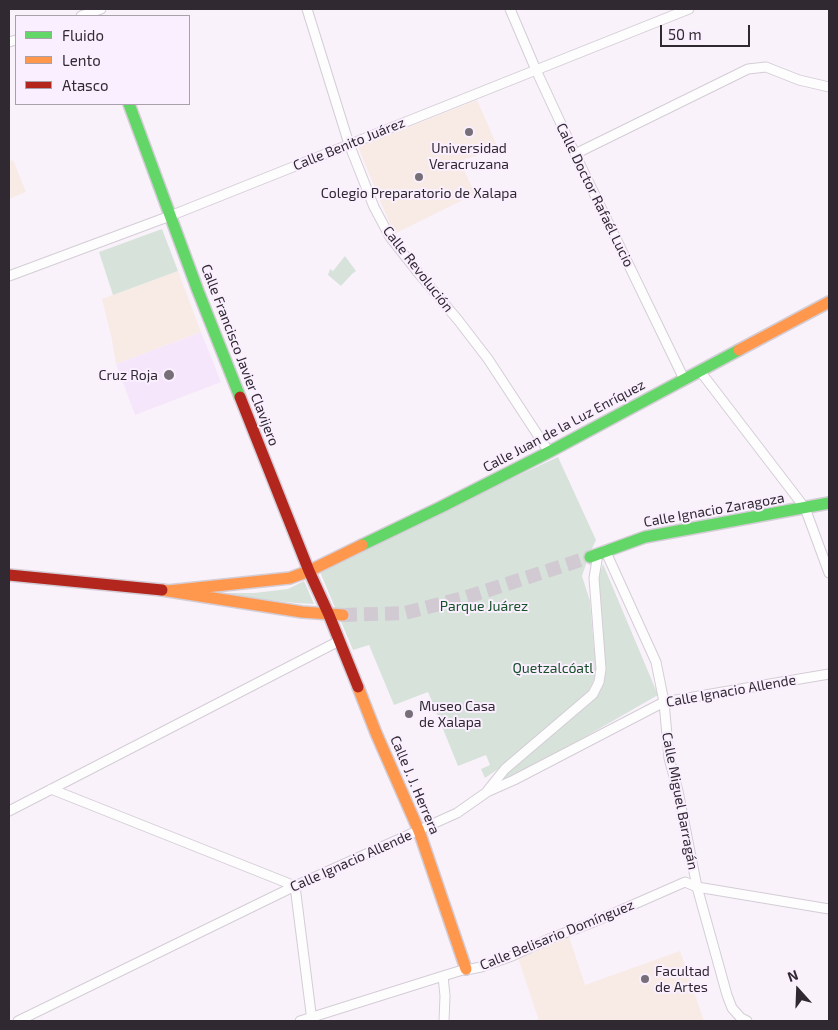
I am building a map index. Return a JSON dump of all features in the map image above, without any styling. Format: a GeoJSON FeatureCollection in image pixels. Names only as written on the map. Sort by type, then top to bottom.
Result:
{"type":"FeatureCollection","features":[{"type":"Feature","properties":{"kind":"main road","name":"Calle Francisco Javier Clavijero"},"geometry":{"type":"LineString","coordinates":[[128,105],[219,346],[309,571],[329,615]]}},
{"type":"Feature","properties":{"kind":"main road","name":"Calle Juan de la Luz Enríquez"},"geometry":{"type":"LineString","coordinates":[[168,591],[290,578],[309,571],[549,452],[829,302]]}},
{"type":"Feature","properties":{"kind":"main road","name":"Calle Ignacio Zaragoza"},"geometry":{"type":"LineString","coordinates":[[597,555],[645,537],[829,503]]}},
{"type":"Feature","properties":{"kind":"main road"},"geometry":{"type":"LineString","coordinates":[[9,575],[168,591],[302,612],[343,616]]}},
{"type":"Feature","properties":{"kind":"main road","name":"Calle J. J. Herrera"},"geometry":{"type":"LineString","coordinates":[[329,615],[376,733],[419,830],[466,969]]}},
{"type":"Feature","properties":{"kind":"street","name":"Calle Revolución"},"geometry":{"type":"LineString","coordinates":[[307,9],[349,144],[374,207],[390,237],[488,359],[549,452]]}},
{"type":"Feature","properties":{"kind":"street","name":"Calle Doctor Rafaél Lucio"},"geometry":{"type":"LineString","coordinates":[[510,9],[574,154],[684,379]]}},
{"type":"Feature","properties":{"kind":"street","name":"Calle Benito Juárez"},"geometry":{"type":"LineString","coordinates":[[9,276],[170,216],[686,9]]}},
{"type":"Feature","properties":{"kind":"street"},"geometry":{"type":"LineString","coordinates":[[84,15],[96,11]]}},
{"type":"Feature","properties":{"kind":"street"},"geometry":{"type":"LineString","coordinates":[[574,154],[748,69],[766,67],[799,80],[829,87]]}},
{"type":"Feature","properties":{"kind":"street"},"geometry":{"type":"LineString","coordinates":[[700,371],[805,508],[829,573]]}},
{"type":"Feature","properties":{"kind":"street"},"geometry":{"type":"LineString","coordinates":[[487,792],[505,769],[593,694],[599,682],[601,669],[594,578],[597,555]]}},
{"type":"Feature","properties":{"kind":"street","name":"Calle Miguel Barragán"},"geometry":{"type":"LineString","coordinates":[[597,555],[656,662],[664,702],[670,758],[697,888],[726,995],[732,1008],[741,1018],[747,1021]]}},
{"type":"Feature","properties":{"kind":"street"},"geometry":{"type":"LineString","coordinates":[[9,811],[339,641]]}},
{"type":"Feature","properties":{"kind":"street","name":"Calle Ignacio Allende"},"geometry":{"type":"LineString","coordinates":[[18,1021],[295,886],[456,813],[487,792],[514,780],[664,702],[829,674]]}},
{"type":"Feature","properties":{"kind":"street"},"geometry":{"type":"LineString","coordinates":[[51,790],[295,886],[312,1020]]}},
{"type":"Feature","properties":{"kind":"street","name":"Calle Belisario Domínguez"},"geometry":{"type":"LineString","coordinates":[[300,1021],[312,1020],[443,976],[480,967],[512,956],[549,939],[596,922],[685,882],[697,888],[829,909]]}},
{"type":"Feature","properties":{"kind":"street"},"geometry":{"type":"LineString","coordinates":[[443,976],[445,996],[444,1021]]}},
{"type":"Feature","properties":{"kind":"shaded area","name":"Colegio Preparatorio de Xalapa"},"geometry":{"type":"Polygon","coordinates":[[[477,100],[498,148],[460,161],[475,194],[394,234],[358,147],[477,100]]]}},
{"type":"Feature","properties":{"kind":"shaded area"},"geometry":{"type":"Polygon","coordinates":[[[13,160],[26,192],[9,199],[9,161],[13,160]]]}},
{"type":"Feature","properties":{"kind":"shaded area"},"geometry":{"type":"Polygon","coordinates":[[[178,271],[201,332],[116,364],[102,299],[178,271]]]}},
{"type":"Feature","properties":{"kind":"shaded area","name":"Cruz Roja"},"geometry":{"type":"Polygon","coordinates":[[[201,332],[221,382],[135,415],[116,364],[201,332]]]}},
{"type":"Feature","properties":{"kind":"shaded area","name":"Facultad de Artes"},"geometry":{"type":"Polygon","coordinates":[[[568,934],[585,985],[680,951],[704,1021],[539,1021],[517,955],[568,934]]]}},
{"type":"Feature","properties":{"kind":"green space"},"geometry":{"type":"Polygon","coordinates":[[[162,229],[178,271],[113,295],[99,252],[162,229]]]}},
{"type":"Feature","properties":{"kind":"green space"},"geometry":{"type":"Polygon","coordinates":[[[345,256],[356,271],[341,286],[328,275],[330,269],[333,271],[345,256]]]}},
{"type":"Feature","properties":{"kind":"green space","name":"Parque Juárez"},"geometry":{"type":"Polygon","coordinates":[[[558,457],[596,540],[582,576],[590,601],[594,649],[598,658],[597,673],[585,698],[507,763],[485,778],[481,769],[490,765],[486,755],[458,766],[428,692],[394,705],[369,645],[353,650],[320,572],[335,561],[558,457]]]}},
{"type":"Feature","properties":{"kind":"green space"},"geometry":{"type":"Polygon","coordinates":[[[603,564],[658,695],[522,773],[495,785],[508,770],[597,688],[596,584],[603,564]]]}},
{"type":"Feature","properties":{"kind":"green space"},"geometry":{"type":"Polygon","coordinates":[[[304,581],[314,604],[206,593],[254,593],[288,589],[304,581]]]}},
{"type":"Feature","properties":{"kind":"tunnel"},"geometry":{"type":"LineString","coordinates":[[343,615],[405,613],[467,597],[590,557]]}},
{"type":"Feature","properties":{"kind":"traffic: fast"},"geometry":{"type":"LineString","coordinates":[[129,105],[198,291],[240,397]]}},
{"type":"Feature","properties":{"kind":"traffic: fast"},"geometry":{"type":"LineString","coordinates":[[362,545],[549,452],[739,350]]}},
{"type":"Feature","properties":{"kind":"traffic: fast"},"geometry":{"type":"LineString","coordinates":[[590,557],[645,537],[829,503]]}},
{"type":"Feature","properties":{"kind":"traffic: slow"},"geometry":{"type":"LineString","coordinates":[[739,350],[829,302]]}},
{"type":"Feature","properties":{"kind":"traffic: slow"},"geometry":{"type":"LineString","coordinates":[[168,591],[290,578],[309,571],[362,545]]}},
{"type":"Feature","properties":{"kind":"traffic: slow"},"geometry":{"type":"LineString","coordinates":[[162,590],[302,612],[343,615]]}},
{"type":"Feature","properties":{"kind":"traffic: slow"},"geometry":{"type":"LineString","coordinates":[[358,687],[419,831],[466,969]]}},
{"type":"Feature","properties":{"kind":"traffic: jam"},"geometry":{"type":"LineString","coordinates":[[240,397],[309,571],[358,687]]}},
{"type":"Feature","properties":{"kind":"traffic: jam"},"geometry":{"type":"LineString","coordinates":[[9,575],[162,590]]}},
{"type":"Feature","properties":{"kind":"place","name":"Universidad Veracruzana"},"geometry":{"type":"Point","coordinates":[469,132]}},
{"type":"Feature","properties":{"kind":"place","name":"Colegio Preparatorio de Xalapa"},"geometry":{"type":"Point","coordinates":[419,177]}},
{"type":"Feature","properties":{"kind":"place","name":"Cruz Roja"},"geometry":{"type":"Point","coordinates":[169,375]}},
{"type":"Feature","properties":{"kind":"place","name":"Museo Casa de Xalapa"},"geometry":{"type":"Point","coordinates":[409,714]}},
{"type":"Feature","properties":{"kind":"place","name":"Facultad de Artes"},"geometry":{"type":"Point","coordinates":[645,979]}},
{"type":"Feature","properties":{"kind":"park label","name":"Quetzalcóatl"},"geometry":{"type":"Point","coordinates":[553,668]}}]}
